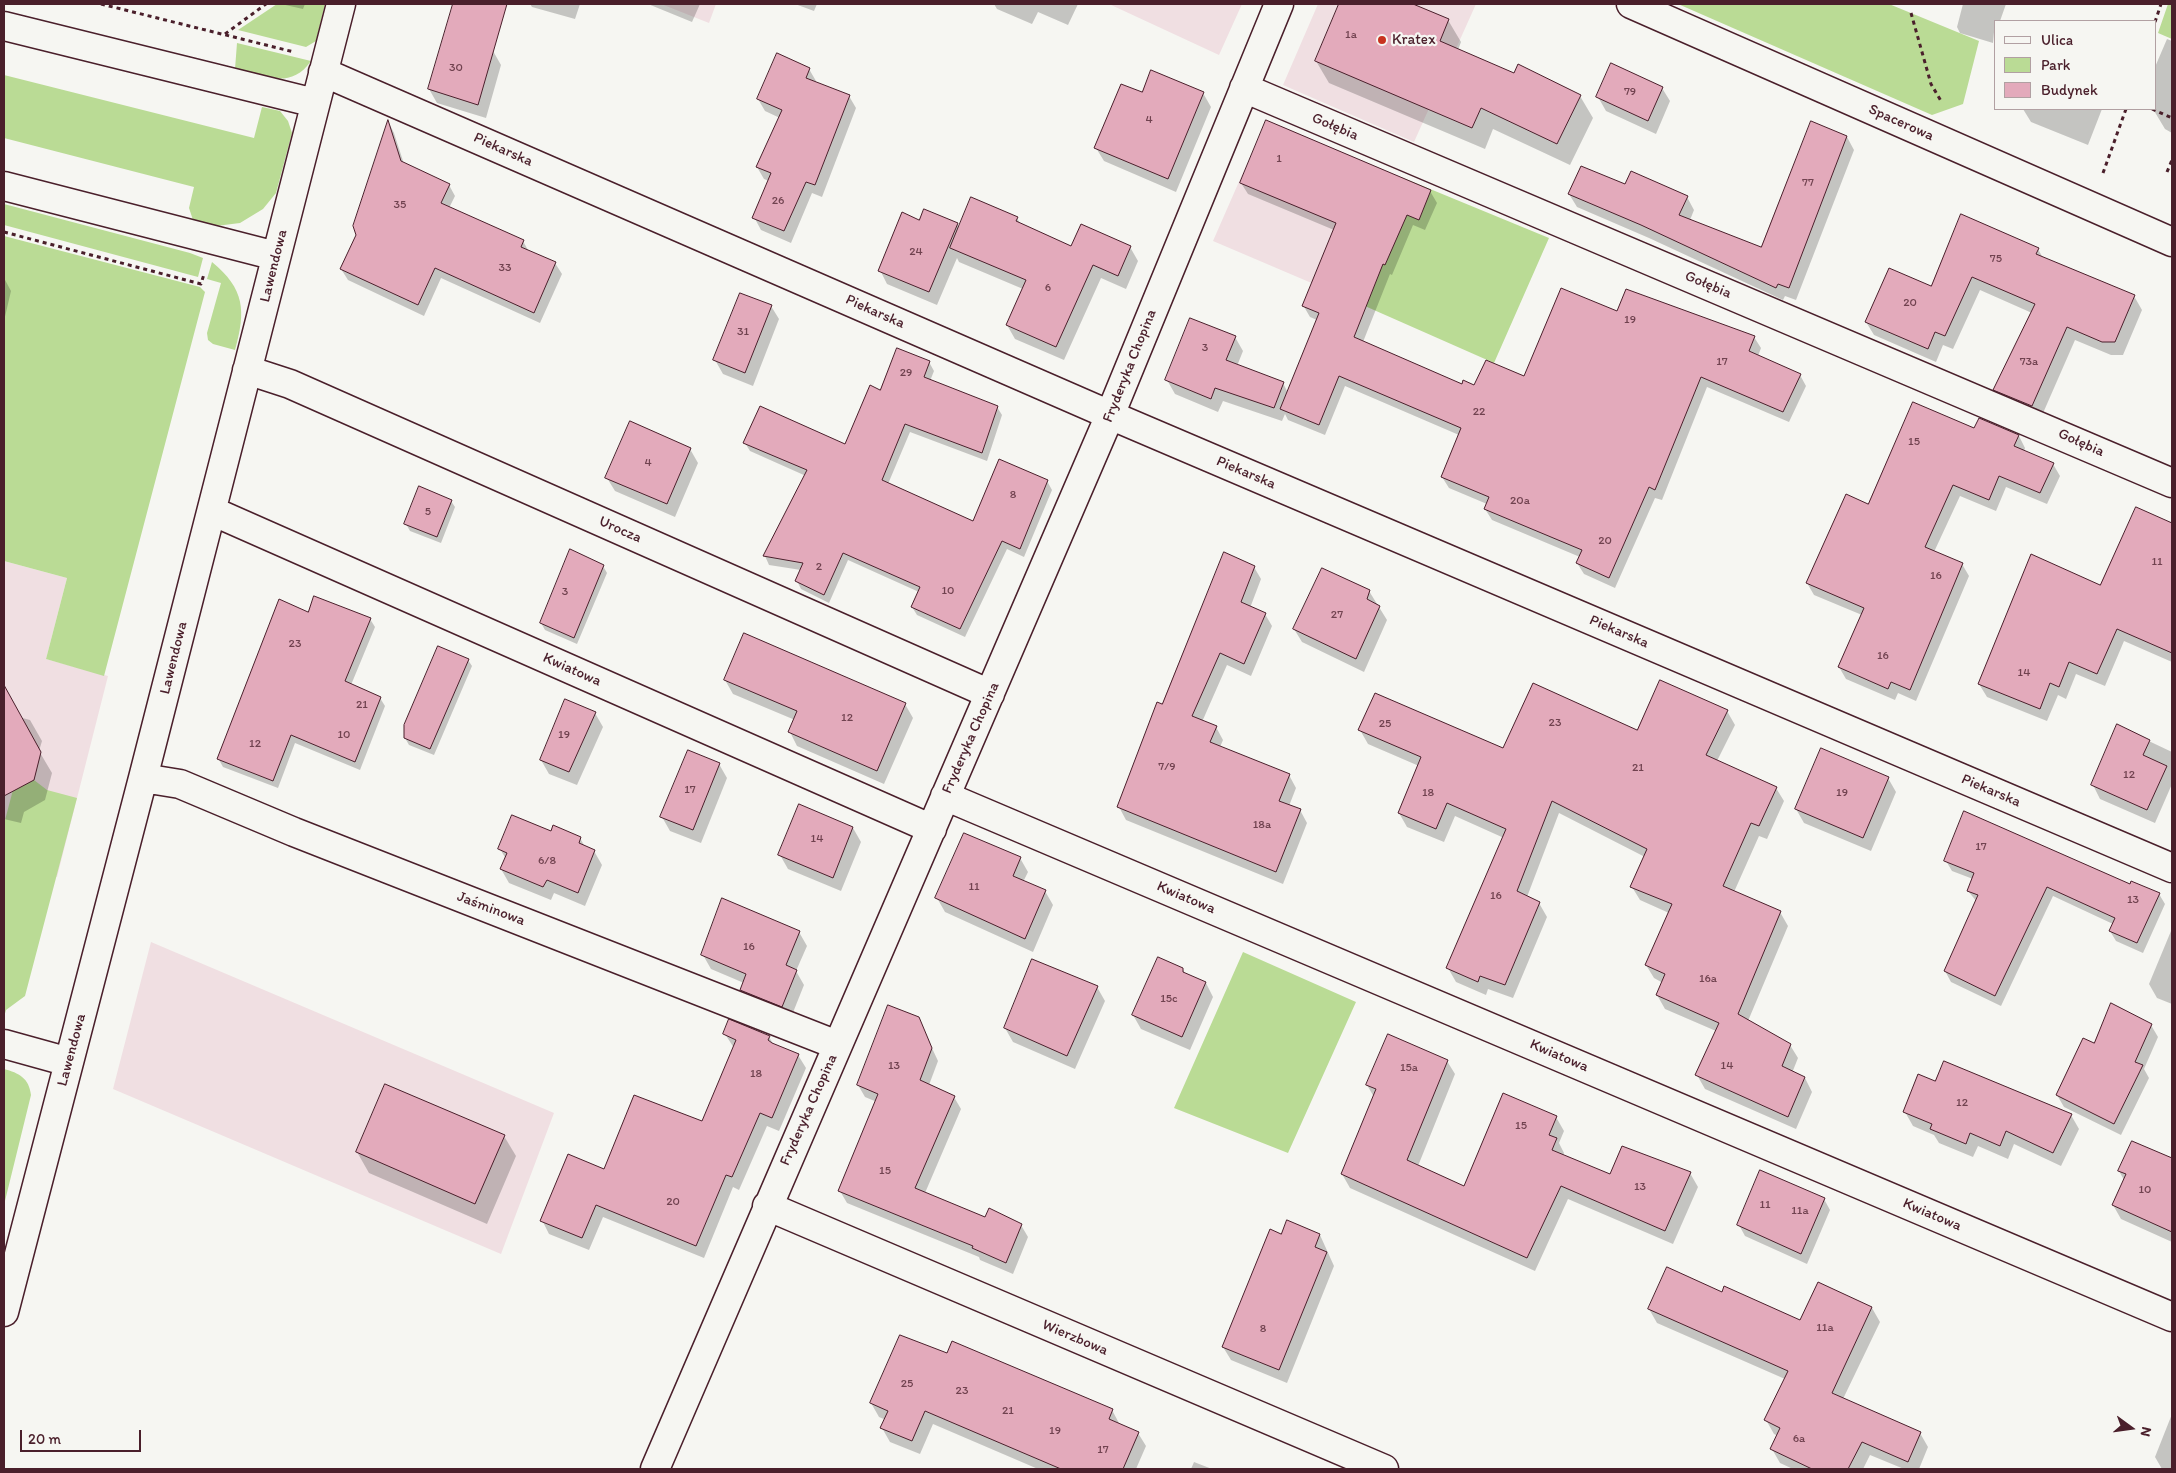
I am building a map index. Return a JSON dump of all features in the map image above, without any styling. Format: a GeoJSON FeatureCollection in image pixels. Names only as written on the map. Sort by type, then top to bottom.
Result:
{"type":"FeatureCollection","features":[{"type":"Feature","properties":{"kind":"street","name":"Lawendowa"},"geometry":{"type":"LineString","coordinates":[[4,1312],[212,511],[341,4]]}},
{"type":"Feature","properties":{"kind":"street","name":"Fryderyka Chopina"},"geometry":{"type":"LineString","coordinates":[[655,1469],[1110,415],[1279,4]]}},
{"type":"Feature","properties":{"kind":"street","name":"Spacerowa"},"geometry":{"type":"LineString","coordinates":[[1631,4],[2172,242]]}},
{"type":"Feature","properties":{"kind":"street"},"geometry":{"type":"LineString","coordinates":[[4,26],[315,103]]}},
{"type":"Feature","properties":{"kind":"street","name":"Piekarska"},"geometry":{"type":"LineString","coordinates":[[325,66],[1110,415],[2172,868]]}},
{"type":"Feature","properties":{"kind":"street","name":"Gołębia"},"geometry":{"type":"LineString","coordinates":[[1244,88],[2172,483]]}},
{"type":"Feature","properties":{"kind":"street"},"geometry":{"type":"LineString","coordinates":[[4,186],[276,256]]}},
{"type":"Feature","properties":{"kind":"street","name":"Urocza"},"geometry":{"type":"LineString","coordinates":[[248,370],[290,384],[990,694]]}},
{"type":"Feature","properties":{"kind":"street","name":"Kwiatowa"},"geometry":{"type":"LineString","coordinates":[[212,511],[932,829]]}},
{"type":"Feature","properties":{"kind":"street","name":"Jaśminowa"},"geometry":{"type":"LineString","coordinates":[[143,778],[180,784],[294,832],[837,1045]]}},
{"type":"Feature","properties":{"kind":"street","name":"Kwiatowa"},"geometry":{"type":"LineString","coordinates":[[945,796],[2172,1317]]}},
{"type":"Feature","properties":{"kind":"street"},"geometry":{"type":"LineString","coordinates":[[4,1044],[69,1062]]}},
{"type":"Feature","properties":{"kind":"street","name":"Wierzbowa"},"geometry":{"type":"LineString","coordinates":[[767,1206],[1384,1469]]}},
{"type":"Feature","properties":{"kind":"path"},"geometry":{"type":"LineString","coordinates":[[101,4],[224,35],[325,66]]}},
{"type":"Feature","properties":{"kind":"path"},"geometry":{"type":"LineString","coordinates":[[224,35],[266,4]]}},
{"type":"Feature","properties":{"kind":"path"},"geometry":{"type":"LineString","coordinates":[[2156,20],[2161,4]]}},
{"type":"Feature","properties":{"kind":"path"},"geometry":{"type":"LineString","coordinates":[[1911,13],[1931,84],[1942,103]]}},
{"type":"Feature","properties":{"kind":"path"},"geometry":{"type":"LineString","coordinates":[[2089,206],[2099,185],[2126,110]]}},
{"type":"Feature","properties":{"kind":"path"},"geometry":{"type":"LineString","coordinates":[[2154,110],[2172,118]]}},
{"type":"Feature","properties":{"kind":"path"},"geometry":{"type":"LineString","coordinates":[[2167,172],[2172,160]]}},
{"type":"Feature","properties":{"kind":"path"},"geometry":{"type":"LineString","coordinates":[[4,232],[201,284],[213,240]]}},
{"type":"Feature","properties":{"kind":"shaded area"},"geometry":{"type":"Polygon","coordinates":[[[661,4],[716,4],[709,23],[661,4]]]}},
{"type":"Feature","properties":{"kind":"shaded area"},"geometry":{"type":"Polygon","coordinates":[[[1109,4],[1242,4],[1219,55],[1109,4]]]}},
{"type":"Feature","properties":{"kind":"shaded area"},"geometry":{"type":"Polygon","coordinates":[[[1318,4],[1476,4],[1414,142],[1283,85],[1318,4]]]}},
{"type":"Feature","properties":{"kind":"shaded area"},"geometry":{"type":"Polygon","coordinates":[[[1266,120],[1401,177],[1349,299],[1213,241],[1266,120]]]}},
{"type":"Feature","properties":{"kind":"shaded area"},"geometry":{"type":"Polygon","coordinates":[[[4,561],[67,578],[46,659],[108,676],[57,877],[4,863],[4,561]]]}},
{"type":"Feature","properties":{"kind":"shaded area"},"geometry":{"type":"Polygon","coordinates":[[[151,942],[554,1113],[501,1254],[113,1089],[151,942]]]}},
{"type":"Feature","properties":{"kind":"green space"},"geometry":{"type":"Polygon","coordinates":[[[277,4],[325,4],[316,41],[306,47],[238,30],[277,4]]]}},
{"type":"Feature","properties":{"kind":"green space"},"geometry":{"type":"Polygon","coordinates":[[[1678,4],[1889,4],[1979,41],[1963,104],[1932,115],[1678,4]]]}},
{"type":"Feature","properties":{"kind":"green space"},"geometry":{"type":"Polygon","coordinates":[[[2168,4],[2172,4],[2172,39],[2158,33],[2168,4]]]}},
{"type":"Feature","properties":{"kind":"green space"},"geometry":{"type":"Polygon","coordinates":[[[237,43],[311,61],[303,70],[286,78],[256,75],[235,69],[237,43]]]}},
{"type":"Feature","properties":{"kind":"green space"},"geometry":{"type":"Polygon","coordinates":[[[4,75],[254,138],[262,107],[280,111],[288,121],[292,133],[276,193],[263,209],[240,223],[216,226],[193,220],[189,208],[194,187],[4,138],[4,75]]]}},
{"type":"Feature","properties":{"kind":"green space"},"geometry":{"type":"Polygon","coordinates":[[[1401,177],[1549,238],[1494,363],[1349,299],[1401,177]]]}},
{"type":"Feature","properties":{"kind":"green space"},"geometry":{"type":"Polygon","coordinates":[[[4,204],[190,253],[203,258],[198,277],[4,225],[4,204]]]}},
{"type":"Feature","properties":{"kind":"green space"},"geometry":{"type":"Polygon","coordinates":[[[4,236],[200,287],[205,292],[104,676],[46,659],[67,578],[4,561],[4,236]]]}},
{"type":"Feature","properties":{"kind":"green space"},"geometry":{"type":"Polygon","coordinates":[[[212,262],[231,282],[237,291],[240,302],[241,324],[235,350],[213,344],[208,340],[207,333],[221,283],[207,279],[212,262]]]}},
{"type":"Feature","properties":{"kind":"green space"},"geometry":{"type":"Polygon","coordinates":[[[34,780],[47,790],[77,798],[25,996],[6,1010],[4,1017],[4,824],[14,786],[34,780]]]}},
{"type":"Feature","properties":{"kind":"green space"},"geometry":{"type":"Polygon","coordinates":[[[1243,952],[1356,1002],[1288,1153],[1174,1108],[1243,952]]]}},
{"type":"Feature","properties":{"kind":"green space"},"geometry":{"type":"Polygon","coordinates":[[[4,1069],[14,1072],[26,1080],[31,1095],[4,1205],[4,1069]]]}},
{"type":"Feature","properties":{"kind":"building"},"geometry":{"type":"Polygon","coordinates":[[[453,4],[507,4],[478,105],[428,89],[453,4]]]}},
{"type":"Feature","properties":{"kind":"building"},"geometry":{"type":"Polygon","coordinates":[[[1339,4],[1413,4],[1449,19],[1440,41],[1514,73],[1518,64],[1581,95],[1557,144],[1481,108],[1472,128],[1315,61],[1339,4]]]}},
{"type":"Feature","properties":{"kind":"building"},"geometry":{"type":"Polygon","coordinates":[[[777,53],[810,68],[806,78],[850,95],[815,185],[806,182],[784,231],[752,218],[771,173],[756,167],[782,110],[757,99],[777,53]]]}},
{"type":"Feature","properties":{"kind":"building"},"geometry":{"type":"Polygon","coordinates":[[[1611,63],[1663,87],[1648,121],[1596,97],[1611,63]]]}},
{"type":"Feature","properties":{"kind":"building"},"geometry":{"type":"Polygon","coordinates":[[[1151,70],[1204,92],[1168,179],[1094,148],[1121,84],[1142,92],[1151,70]]]}},
{"type":"Feature","properties":{"kind":"building"},"geometry":{"type":"Polygon","coordinates":[[[388,120],[401,161],[450,184],[441,203],[524,240],[521,247],[556,262],[534,313],[435,268],[418,305],[340,269],[356,235],[353,226],[388,120]]]}},
{"type":"Feature","properties":{"kind":"building"},"geometry":{"type":"Polygon","coordinates":[[[1266,120],[1431,190],[1419,220],[1407,215],[1385,265],[1383,264],[1354,337],[1462,384],[1463,380],[1474,385],[1486,360],[1524,376],[1561,288],[1617,311],[1626,289],[1755,336],[1749,351],[1801,374],[1783,412],[1701,377],[1655,490],[1649,487],[1609,578],[1576,563],[1582,550],[1484,509],[1489,497],[1441,477],[1461,428],[1339,376],[1319,425],[1280,409],[1319,313],[1302,306],[1336,223],[1240,183],[1266,120]]]}},
{"type":"Feature","properties":{"kind":"building"},"geometry":{"type":"Polygon","coordinates":[[[1811,121],[1847,136],[1789,288],[1778,284],[1776,288],[1641,225],[1568,194],[1581,166],[1625,184],[1631,171],[1688,196],[1679,215],[1761,247],[1811,121]]]}},
{"type":"Feature","properties":{"kind":"building"},"geometry":{"type":"Polygon","coordinates":[[[971,197],[1018,217],[1016,221],[1071,246],[1081,224],[1131,246],[1118,276],[1093,265],[1056,347],[1006,325],[1026,280],[950,248],[971,197]]]}},
{"type":"Feature","properties":{"kind":"building"},"geometry":{"type":"Polygon","coordinates":[[[924,209],[958,223],[929,292],[878,271],[902,212],[919,220],[924,209]]]}},
{"type":"Feature","properties":{"kind":"building"},"geometry":{"type":"Polygon","coordinates":[[[1961,214],[2039,248],[2036,254],[2135,295],[2115,342],[2102,342],[2067,327],[2032,406],[1993,390],[2035,304],[1972,277],[1945,336],[1935,332],[1928,349],[1865,322],[1889,268],[1931,286],[1961,214]]]}},
{"type":"Feature","properties":{"kind":"building"},"geometry":{"type":"Polygon","coordinates":[[[740,293],[772,305],[745,373],[713,360],[740,293]]]}},
{"type":"Feature","properties":{"kind":"building"},"geometry":{"type":"Polygon","coordinates":[[[1190,318],[1236,336],[1226,360],[1284,382],[1274,408],[1215,388],[1211,399],[1165,380],[1190,318]]]}},
{"type":"Feature","properties":{"kind":"building"},"geometry":{"type":"Polygon","coordinates":[[[897,348],[930,361],[924,377],[998,406],[982,453],[905,424],[882,480],[973,521],[999,459],[1048,480],[1020,549],[1002,541],[960,629],[911,607],[920,587],[843,553],[824,595],[795,581],[803,563],[763,556],[807,470],[743,443],[760,406],[845,444],[870,385],[880,390],[897,348]]]}},
{"type":"Feature","properties":{"kind":"building"},"geometry":{"type":"Polygon","coordinates":[[[1913,402],[1974,428],[1979,418],[2019,435],[2014,446],[2054,463],[2040,493],[1999,476],[1989,500],[1953,485],[1925,547],[1963,563],[1910,690],[1891,682],[1888,689],[1838,667],[1864,608],[1806,583],[1846,494],[1868,504],[1913,402]]]}},
{"type":"Feature","properties":{"kind":"building"},"geometry":{"type":"Polygon","coordinates":[[[630,421],[691,448],[667,504],[605,478],[630,421]]]}},
{"type":"Feature","properties":{"kind":"building"},"geometry":{"type":"Polygon","coordinates":[[[419,486],[452,500],[437,537],[404,524],[419,486]]]}},
{"type":"Feature","properties":{"kind":"building"},"geometry":{"type":"Polygon","coordinates":[[[2136,507],[2172,523],[2172,653],[2117,629],[2097,674],[2069,662],[2059,687],[2050,683],[2040,709],[1978,684],[2031,554],[2100,585],[2136,507]]]}},
{"type":"Feature","properties":{"kind":"building"},"geometry":{"type":"Polygon","coordinates":[[[570,549],[604,565],[574,638],[540,623],[570,549]]]}},
{"type":"Feature","properties":{"kind":"building"},"geometry":{"type":"Polygon","coordinates":[[[1224,552],[1255,566],[1241,602],[1266,613],[1244,664],[1220,653],[1192,716],[1217,726],[1210,742],[1290,774],[1279,801],[1301,809],[1276,872],[1117,807],[1157,702],[1162,704],[1224,552]]]}},
{"type":"Feature","properties":{"kind":"building"},"geometry":{"type":"Polygon","coordinates":[[[1322,568],[1370,590],[1367,599],[1380,606],[1356,659],[1293,629],[1322,568]]]}},
{"type":"Feature","properties":{"kind":"building"},"geometry":{"type":"Polygon","coordinates":[[[314,596],[371,618],[345,681],[381,697],[355,762],[291,735],[273,781],[217,759],[279,599],[308,612],[314,596]]]}},
{"type":"Feature","properties":{"kind":"building"},"geometry":{"type":"Polygon","coordinates":[[[744,633],[906,703],[877,771],[788,732],[797,711],[724,680],[744,633]]]}},
{"type":"Feature","properties":{"kind":"building"},"geometry":{"type":"Polygon","coordinates":[[[438,646],[469,659],[430,749],[404,738],[404,725],[438,646]]]}},
{"type":"Feature","properties":{"kind":"building"},"geometry":{"type":"Polygon","coordinates":[[[1660,680],[1728,710],[1706,755],[1777,787],[1759,826],[1751,823],[1723,886],[1781,911],[1738,1014],[1791,1044],[1782,1066],[1805,1077],[1788,1117],[1695,1075],[1719,1023],[1656,995],[1665,974],[1645,965],[1672,904],[1630,887],[1647,849],[1552,801],[1517,891],[1540,902],[1505,985],[1480,976],[1478,982],[1446,968],[1506,829],[1447,803],[1436,829],[1398,813],[1421,757],[1358,730],[1375,693],[1503,748],[1533,683],[1637,730],[1660,680]]]}},
{"type":"Feature","properties":{"kind":"building"},"geometry":{"type":"Polygon","coordinates":[[[4,685],[41,752],[34,780],[4,796],[4,685]]]}},
{"type":"Feature","properties":{"kind":"building"},"geometry":{"type":"Polygon","coordinates":[[[565,699],[596,712],[569,772],[540,760],[565,699]]]}},
{"type":"Feature","properties":{"kind":"building"},"geometry":{"type":"Polygon","coordinates":[[[2117,724],[2150,740],[2143,755],[2167,766],[2147,810],[2091,785],[2117,724]]]}},
{"type":"Feature","properties":{"kind":"building"},"geometry":{"type":"Polygon","coordinates":[[[1821,748],[1889,777],[1863,838],[1795,809],[1821,748]]]}},
{"type":"Feature","properties":{"kind":"building"},"geometry":{"type":"Polygon","coordinates":[[[688,750],[720,763],[693,830],[660,817],[688,750]]]}},
{"type":"Feature","properties":{"kind":"building"},"geometry":{"type":"Polygon","coordinates":[[[799,804],[853,827],[833,878],[778,855],[799,804]]]}},
{"type":"Feature","properties":{"kind":"building"},"geometry":{"type":"Polygon","coordinates":[[[1964,811],[2130,884],[2131,881],[2160,893],[2137,943],[2109,931],[2115,918],[2047,887],[1995,996],[1944,971],[1978,895],[1967,891],[1974,873],[1944,861],[1964,811]]]}},
{"type":"Feature","properties":{"kind":"building"},"geometry":{"type":"Polygon","coordinates":[[[512,815],[551,831],[553,825],[581,837],[579,843],[595,850],[578,893],[547,880],[543,887],[500,869],[507,853],[498,849],[512,815]]]}},
{"type":"Feature","properties":{"kind":"building"},"geometry":{"type":"Polygon","coordinates":[[[964,833],[1021,857],[1013,876],[1046,890],[1025,939],[935,898],[964,833]]]}},
{"type":"Feature","properties":{"kind":"building"},"geometry":{"type":"Polygon","coordinates":[[[722,898],[800,931],[786,965],[797,970],[782,1007],[740,990],[746,974],[701,955],[722,898]]]}},
{"type":"Feature","properties":{"kind":"building"},"geometry":{"type":"Polygon","coordinates":[[[1158,957],[1183,968],[1183,972],[1206,982],[1182,1037],[1132,1015],[1158,957]]]}},
{"type":"Feature","properties":{"kind":"building"},"geometry":{"type":"Polygon","coordinates":[[[1032,959],[1098,986],[1067,1056],[1004,1028],[1032,959]]]}},
{"type":"Feature","properties":{"kind":"building"},"geometry":{"type":"Polygon","coordinates":[[[2111,1003],[2152,1024],[2135,1062],[2143,1065],[2114,1124],[2056,1095],[2083,1038],[2094,1043],[2111,1003]]]}},
{"type":"Feature","properties":{"kind":"building"},"geometry":{"type":"Polygon","coordinates":[[[888,1005],[919,1017],[932,1048],[920,1080],[955,1096],[915,1188],[985,1217],[989,1208],[1022,1224],[1006,1263],[972,1248],[973,1246],[838,1191],[878,1094],[857,1085],[888,1005]]]}},
{"type":"Feature","properties":{"kind":"building"},"geometry":{"type":"Polygon","coordinates":[[[729,1019],[770,1036],[768,1040],[772,1043],[799,1054],[772,1118],[760,1113],[732,1177],[726,1175],[696,1246],[596,1205],[582,1238],[540,1221],[568,1154],[604,1169],[634,1095],[702,1121],[736,1040],[723,1034],[729,1019]]]}},
{"type":"Feature","properties":{"kind":"building"},"geometry":{"type":"Polygon","coordinates":[[[1388,1034],[1448,1060],[1407,1160],[1464,1186],[1503,1093],[1557,1116],[1549,1135],[1557,1138],[1552,1150],[1610,1174],[1622,1146],[1691,1172],[1665,1231],[1561,1186],[1527,1258],[1341,1174],[1376,1089],[1366,1085],[1388,1034]]]}},
{"type":"Feature","properties":{"kind":"building"},"geometry":{"type":"Polygon","coordinates":[[[1944,1061],[2072,1114],[2053,1153],[2006,1131],[2000,1146],[1970,1133],[1966,1144],[1930,1129],[1932,1124],[1903,1112],[1918,1074],[1935,1081],[1944,1061]]]}},
{"type":"Feature","properties":{"kind":"building"},"geometry":{"type":"Polygon","coordinates":[[[385,1084],[505,1135],[475,1204],[356,1152],[385,1084]]]}},
{"type":"Feature","properties":{"kind":"building"},"geometry":{"type":"Polygon","coordinates":[[[2132,1141],[2172,1158],[2172,1232],[2112,1205],[2126,1174],[2118,1171],[2132,1141]]]}},
{"type":"Feature","properties":{"kind":"building"},"geometry":{"type":"Polygon","coordinates":[[[1760,1170],[1825,1198],[1801,1254],[1737,1225],[1760,1170]]]}},
{"type":"Feature","properties":{"kind":"building"},"geometry":{"type":"Polygon","coordinates":[[[1287,1220],[1320,1234],[1315,1247],[1327,1252],[1279,1370],[1222,1347],[1270,1229],[1281,1234],[1287,1220]]]}},
{"type":"Feature","properties":{"kind":"building"},"geometry":{"type":"Polygon","coordinates":[[[1667,1267],[1722,1292],[1724,1286],[1800,1320],[1818,1282],[1872,1307],[1832,1393],[1921,1432],[1908,1462],[1862,1442],[1848,1469],[1812,1469],[1770,1449],[1780,1428],[1764,1420],[1788,1371],[1648,1309],[1667,1267]]]}},
{"type":"Feature","properties":{"kind":"building"},"geometry":{"type":"Polygon","coordinates":[[[900,1335],[947,1353],[952,1341],[1113,1409],[1109,1419],[1139,1432],[1123,1469],[1061,1469],[925,1411],[912,1441],[880,1428],[888,1411],[870,1403],[900,1335]]]}},
{"type":"Feature","properties":{"kind":"place","name":"Kratex"},"geometry":{"type":"Point","coordinates":[1382,40]}}]}
